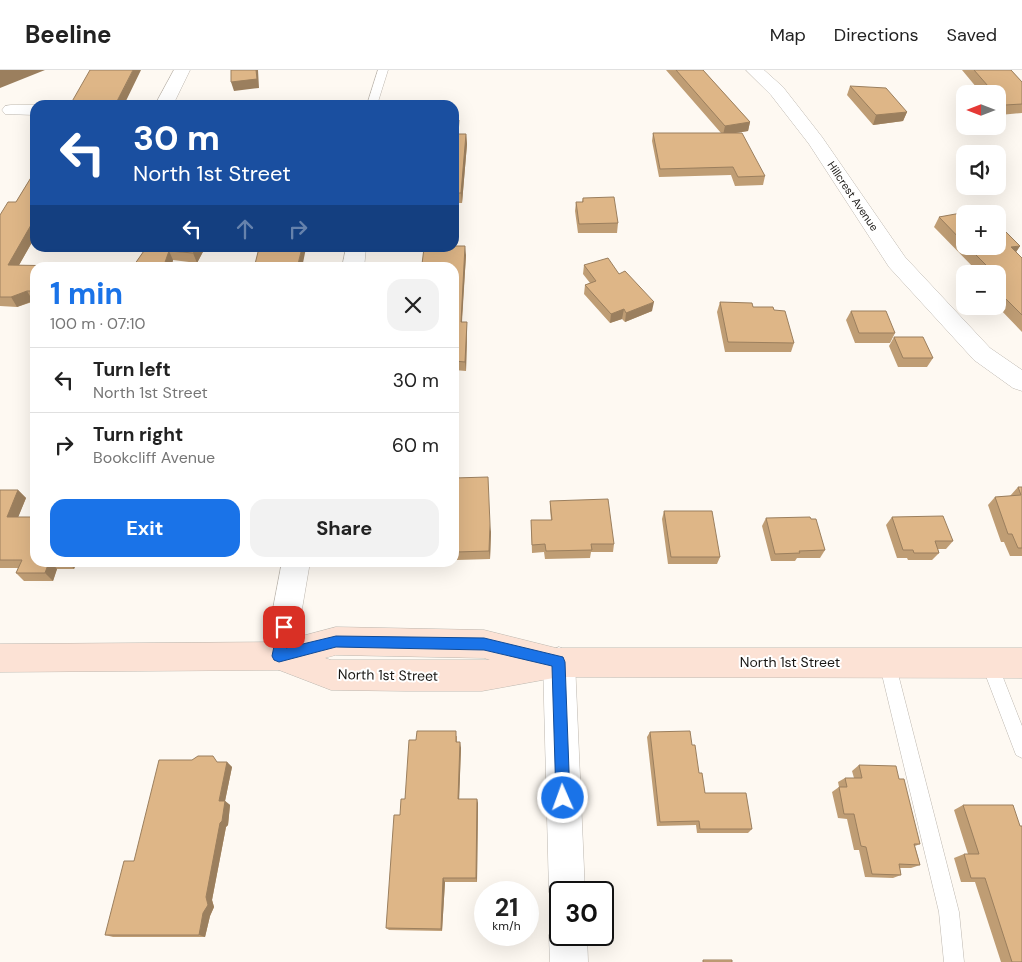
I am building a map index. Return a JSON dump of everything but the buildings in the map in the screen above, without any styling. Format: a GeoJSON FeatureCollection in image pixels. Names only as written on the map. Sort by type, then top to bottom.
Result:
{"type":"FeatureCollection","features":[{"type":"Feature","properties":{"kind":"main road","name":"North 1st Street"},"geometry":{"type":"LineString","coordinates":[[0,658],[279,656],[331,675],[482,676],[559,662],[1022,663]]}},
{"type":"Feature","properties":{"kind":"street"},"geometry":{"type":"LineString","coordinates":[[167,100],[182,70]]}},
{"type":"Feature","properties":{"kind":"street","name":"Hillcrest Avenue"},"geometry":{"type":"LineString","coordinates":[[754,70],[777,91],[816,141],[897,262],[982,354],[1022,382]]}},
{"type":"Feature","properties":{"kind":"street"},"geometry":{"type":"LineString","coordinates":[[12,110],[30,110]]}},
{"type":"Feature","properties":{"kind":"street"},"geometry":{"type":"LineString","coordinates":[[279,656],[295,567]]}},
{"type":"Feature","properties":{"kind":"street"},"geometry":{"type":"LineString","coordinates":[[559,662],[567,881]]}},
{"type":"Feature","properties":{"kind":"street"},"geometry":{"type":"LineString","coordinates":[[568,946],[569,962]]}},
{"type":"Feature","properties":{"kind":"lane"},"geometry":{"type":"LineString","coordinates":[[374,100],[383,70]]}},
{"type":"Feature","properties":{"kind":"lane"},"geometry":{"type":"LineString","coordinates":[[887,662],[949,912],[954,962]]}},
{"type":"Feature","properties":{"kind":"lane"},"geometry":{"type":"LineString","coordinates":[[989,663],[1022,749]]}},
{"type":"Feature","properties":{"kind":"route"},"geometry":{"type":"LineString","coordinates":[[284,627],[279,656],[336,642],[484,644],[559,662],[563,798]]}}]}
